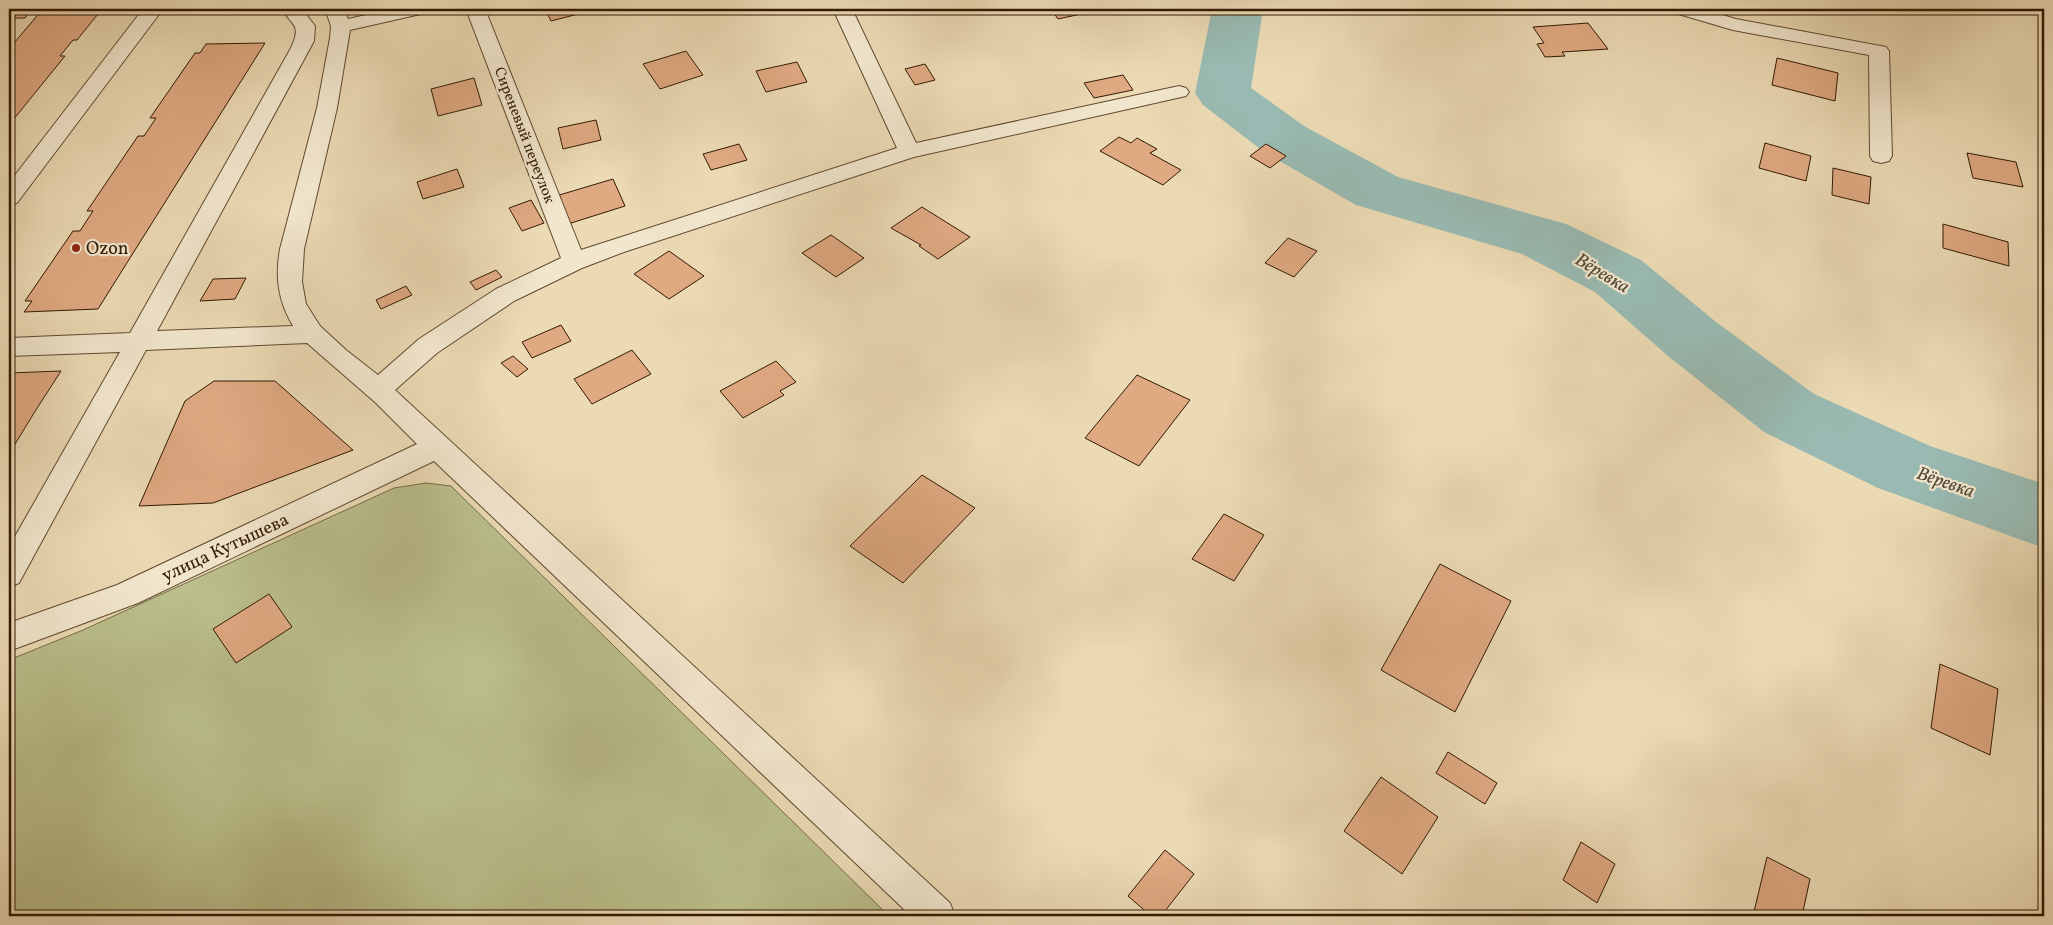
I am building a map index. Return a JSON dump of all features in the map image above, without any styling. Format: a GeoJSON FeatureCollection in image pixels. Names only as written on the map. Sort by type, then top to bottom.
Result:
{"type":"FeatureCollection","features":[{"type":"Feature","properties":{"kind":"street"},"geometry":{"type":"LineString","coordinates":[[9,198],[153,9]]}},
{"type":"Feature","properties":{"kind":"street"},"geometry":{"type":"LineString","coordinates":[[9,574],[307,36],[304,19],[291,9]]}},
{"type":"Feature","properties":{"kind":"street"},"geometry":{"type":"LineString","coordinates":[[418,9],[338,17],[340,38],[326,108],[292,249],[289,270],[290,289],[298,313],[312,334],[378,390],[437,448],[937,916]]}},
{"type":"Feature","properties":{"kind":"street","name":"Сиреневый переулок"},"geometry":{"type":"LineString","coordinates":[[475,9],[574,262]]}},
{"type":"Feature","properties":{"kind":"street"},"geometry":{"type":"LineString","coordinates":[[842,9],[910,151]]}},
{"type":"Feature","properties":{"kind":"street"},"geometry":{"type":"LineString","coordinates":[[1682,9],[1733,24],[1879,51],[1881,156]]}},
{"type":"Feature","properties":{"kind":"street"},"geometry":{"type":"LineString","coordinates":[[378,390],[428,346],[505,295],[574,262],[616,246],[910,151],[1179,92]]}},
{"type":"Feature","properties":{"kind":"street"},"geometry":{"type":"LineString","coordinates":[[9,347],[312,334]]}},
{"type":"Feature","properties":{"kind":"street","name":"улица Кутышева"},"geometry":{"type":"LineString","coordinates":[[9,637],[127,594],[437,448]]}},
{"type":"Feature","properties":{"kind":"green space"},"geometry":{"type":"Polygon","coordinates":[[[426,483],[451,486],[889,916],[9,916],[9,660],[83,630],[394,488],[426,483]]]}},
{"type":"Feature","properties":{"kind":"building"},"geometry":{"type":"Polygon","coordinates":[[[9,9],[102,9],[77,40],[73,40],[60,56],[65,56],[13,120],[9,121],[9,49],[41,11],[30,12],[25,18],[9,18],[9,9]]]}},
{"type":"Feature","properties":{"kind":"building"},"geometry":{"type":"Polygon","coordinates":[[[545,9],[584,9],[586,12],[551,21],[545,9]]]}},
{"type":"Feature","properties":{"kind":"building"},"geometry":{"type":"Polygon","coordinates":[[[1051,9],[1077,9],[1081,14],[1058,19],[1051,9]]]}},
{"type":"Feature","properties":{"kind":"building"},"geometry":{"type":"Polygon","coordinates":[[[1588,23],[1608,49],[1562,52],[1565,56],[1545,57],[1537,44],[1544,43],[1533,27],[1588,23]]]}},
{"type":"Feature","properties":{"kind":"building"},"geometry":{"type":"Polygon","coordinates":[[[265,43],[98,309],[24,312],[32,301],[25,301],[73,231],[80,231],[93,211],[87,211],[138,136],[144,136],[156,118],[150,118],[195,53],[200,53],[206,44],[265,43]]]}},
{"type":"Feature","properties":{"kind":"building"},"geometry":{"type":"Polygon","coordinates":[[[686,51],[703,75],[660,89],[643,64],[686,51]]]}},
{"type":"Feature","properties":{"kind":"building"},"geometry":{"type":"Polygon","coordinates":[[[1777,58],[1838,73],[1835,101],[1772,85],[1777,58]]]}},
{"type":"Feature","properties":{"kind":"building"},"geometry":{"type":"Polygon","coordinates":[[[797,62],[807,82],[766,92],[756,71],[797,62]]]}},
{"type":"Feature","properties":{"kind":"building"},"geometry":{"type":"Polygon","coordinates":[[[925,64],[935,80],[915,85],[905,69],[925,64]]]}},
{"type":"Feature","properties":{"kind":"building"},"geometry":{"type":"Polygon","coordinates":[[[1123,75],[1133,90],[1094,98],[1084,83],[1123,75]]]}},
{"type":"Feature","properties":{"kind":"building"},"geometry":{"type":"Polygon","coordinates":[[[474,78],[482,105],[438,116],[431,89],[474,78]]]}},
{"type":"Feature","properties":{"kind":"building"},"geometry":{"type":"Polygon","coordinates":[[[596,120],[601,140],[563,149],[558,128],[596,120]]]}},
{"type":"Feature","properties":{"kind":"building"},"geometry":{"type":"Polygon","coordinates":[[[1119,137],[1131,143],[1137,138],[1157,149],[1150,153],[1181,170],[1163,185],[1100,151],[1119,137]]]}},
{"type":"Feature","properties":{"kind":"building"},"geometry":{"type":"Polygon","coordinates":[[[1765,143],[1811,156],[1806,181],[1759,168],[1765,143]]]}},
{"type":"Feature","properties":{"kind":"building"},"geometry":{"type":"Polygon","coordinates":[[[739,144],[747,160],[711,170],[703,154],[739,144]]]}},
{"type":"Feature","properties":{"kind":"building"},"geometry":{"type":"Polygon","coordinates":[[[1266,144],[1286,156],[1270,168],[1250,156],[1266,144]]]}},
{"type":"Feature","properties":{"kind":"building"},"geometry":{"type":"Polygon","coordinates":[[[1967,153],[2016,162],[2023,187],[1973,178],[1967,153]]]}},
{"type":"Feature","properties":{"kind":"building"},"geometry":{"type":"Polygon","coordinates":[[[1833,168],[1871,177],[1869,204],[1832,195],[1833,168]]]}},
{"type":"Feature","properties":{"kind":"building"},"geometry":{"type":"Polygon","coordinates":[[[457,169],[464,187],[423,199],[417,182],[457,169]]]}},
{"type":"Feature","properties":{"kind":"building"},"geometry":{"type":"Polygon","coordinates":[[[613,179],[625,206],[568,224],[556,196],[613,179]]]}},
{"type":"Feature","properties":{"kind":"building"},"geometry":{"type":"Polygon","coordinates":[[[531,200],[544,223],[522,231],[509,208],[531,200]]]}},
{"type":"Feature","properties":{"kind":"building"},"geometry":{"type":"Polygon","coordinates":[[[922,207],[970,237],[938,259],[919,246],[921,245],[891,228],[922,207]]]}},
{"type":"Feature","properties":{"kind":"building"},"geometry":{"type":"Polygon","coordinates":[[[1943,224],[2008,242],[2009,266],[1943,248],[1943,224]]]}},
{"type":"Feature","properties":{"kind":"building"},"geometry":{"type":"Polygon","coordinates":[[[831,235],[864,258],[836,277],[802,253],[831,235]]]}},
{"type":"Feature","properties":{"kind":"building"},"geometry":{"type":"Polygon","coordinates":[[[1288,238],[1317,251],[1294,277],[1265,263],[1288,238]]]}},
{"type":"Feature","properties":{"kind":"building"},"geometry":{"type":"Polygon","coordinates":[[[669,251],[704,276],[669,299],[634,274],[669,251]]]}},
{"type":"Feature","properties":{"kind":"building"},"geometry":{"type":"Polygon","coordinates":[[[496,270],[502,277],[476,290],[470,282],[496,270]]]}},
{"type":"Feature","properties":{"kind":"building"},"geometry":{"type":"Polygon","coordinates":[[[246,278],[235,299],[200,301],[213,279],[246,278]]]}},
{"type":"Feature","properties":{"kind":"building"},"geometry":{"type":"Polygon","coordinates":[[[406,286],[412,295],[381,309],[376,300],[406,286]]]}},
{"type":"Feature","properties":{"kind":"building"},"geometry":{"type":"Polygon","coordinates":[[[561,325],[571,341],[532,358],[522,342],[561,325]]]}},
{"type":"Feature","properties":{"kind":"building"},"geometry":{"type":"Polygon","coordinates":[[[632,350],[651,374],[592,404],[574,379],[632,350]]]}},
{"type":"Feature","properties":{"kind":"building"},"geometry":{"type":"Polygon","coordinates":[[[513,356],[528,369],[517,377],[501,363],[513,356]]]}},
{"type":"Feature","properties":{"kind":"building"},"geometry":{"type":"Polygon","coordinates":[[[776,361],[796,382],[780,391],[784,395],[743,418],[720,391],[776,361]]]}},
{"type":"Feature","properties":{"kind":"building"},"geometry":{"type":"Polygon","coordinates":[[[61,371],[34,413],[9,454],[9,373],[61,371]]]}},
{"type":"Feature","properties":{"kind":"building"},"geometry":{"type":"Polygon","coordinates":[[[1137,375],[1190,400],[1139,466],[1085,438],[1137,375]]]}},
{"type":"Feature","properties":{"kind":"building"},"geometry":{"type":"Polygon","coordinates":[[[214,381],[275,381],[353,450],[213,503],[139,506],[185,401],[214,381]]]}},
{"type":"Feature","properties":{"kind":"building"},"geometry":{"type":"Polygon","coordinates":[[[922,475],[975,508],[903,583],[850,546],[922,475]]]}},
{"type":"Feature","properties":{"kind":"building"},"geometry":{"type":"Polygon","coordinates":[[[1224,514],[1264,535],[1234,581],[1192,559],[1224,514]]]}},
{"type":"Feature","properties":{"kind":"building"},"geometry":{"type":"Polygon","coordinates":[[[1440,564],[1511,601],[1455,712],[1381,670],[1440,564]]]}},
{"type":"Feature","properties":{"kind":"building"},"geometry":{"type":"Polygon","coordinates":[[[269,594],[292,627],[236,663],[213,629],[269,594]]]}},
{"type":"Feature","properties":{"kind":"building"},"geometry":{"type":"Polygon","coordinates":[[[1940,664],[1998,689],[1990,755],[1931,728],[1940,664]]]}},
{"type":"Feature","properties":{"kind":"building"},"geometry":{"type":"Polygon","coordinates":[[[1448,752],[1497,783],[1485,804],[1436,773],[1448,752]]]}},
{"type":"Feature","properties":{"kind":"building"},"geometry":{"type":"Polygon","coordinates":[[[1381,777],[1438,817],[1402,874],[1344,831],[1381,777]]]}},
{"type":"Feature","properties":{"kind":"building"},"geometry":{"type":"Polygon","coordinates":[[[1581,842],[1615,864],[1597,903],[1563,880],[1581,842]]]}},
{"type":"Feature","properties":{"kind":"building"},"geometry":{"type":"Polygon","coordinates":[[[1165,850],[1194,874],[1161,916],[1151,916],[1128,896],[1165,850]]]}},
{"type":"Feature","properties":{"kind":"building"},"geometry":{"type":"Polygon","coordinates":[[[1767,857],[1810,879],[1802,916],[1762,916],[1754,912],[1767,857]]]}},
{"type":"Feature","properties":{"kind":"waterway","name":"Вёревка"},"geometry":{"type":"LineString","coordinates":[[1238,9],[1223,93],[1284,139],[1377,191],[1544,239],[1618,276],[1692,339],[1789,413],[1904,467],[2044,516]]}},
{"type":"Feature","properties":{"kind":"place","name":"Ozon"},"geometry":{"type":"Point","coordinates":[76,248]}}]}
